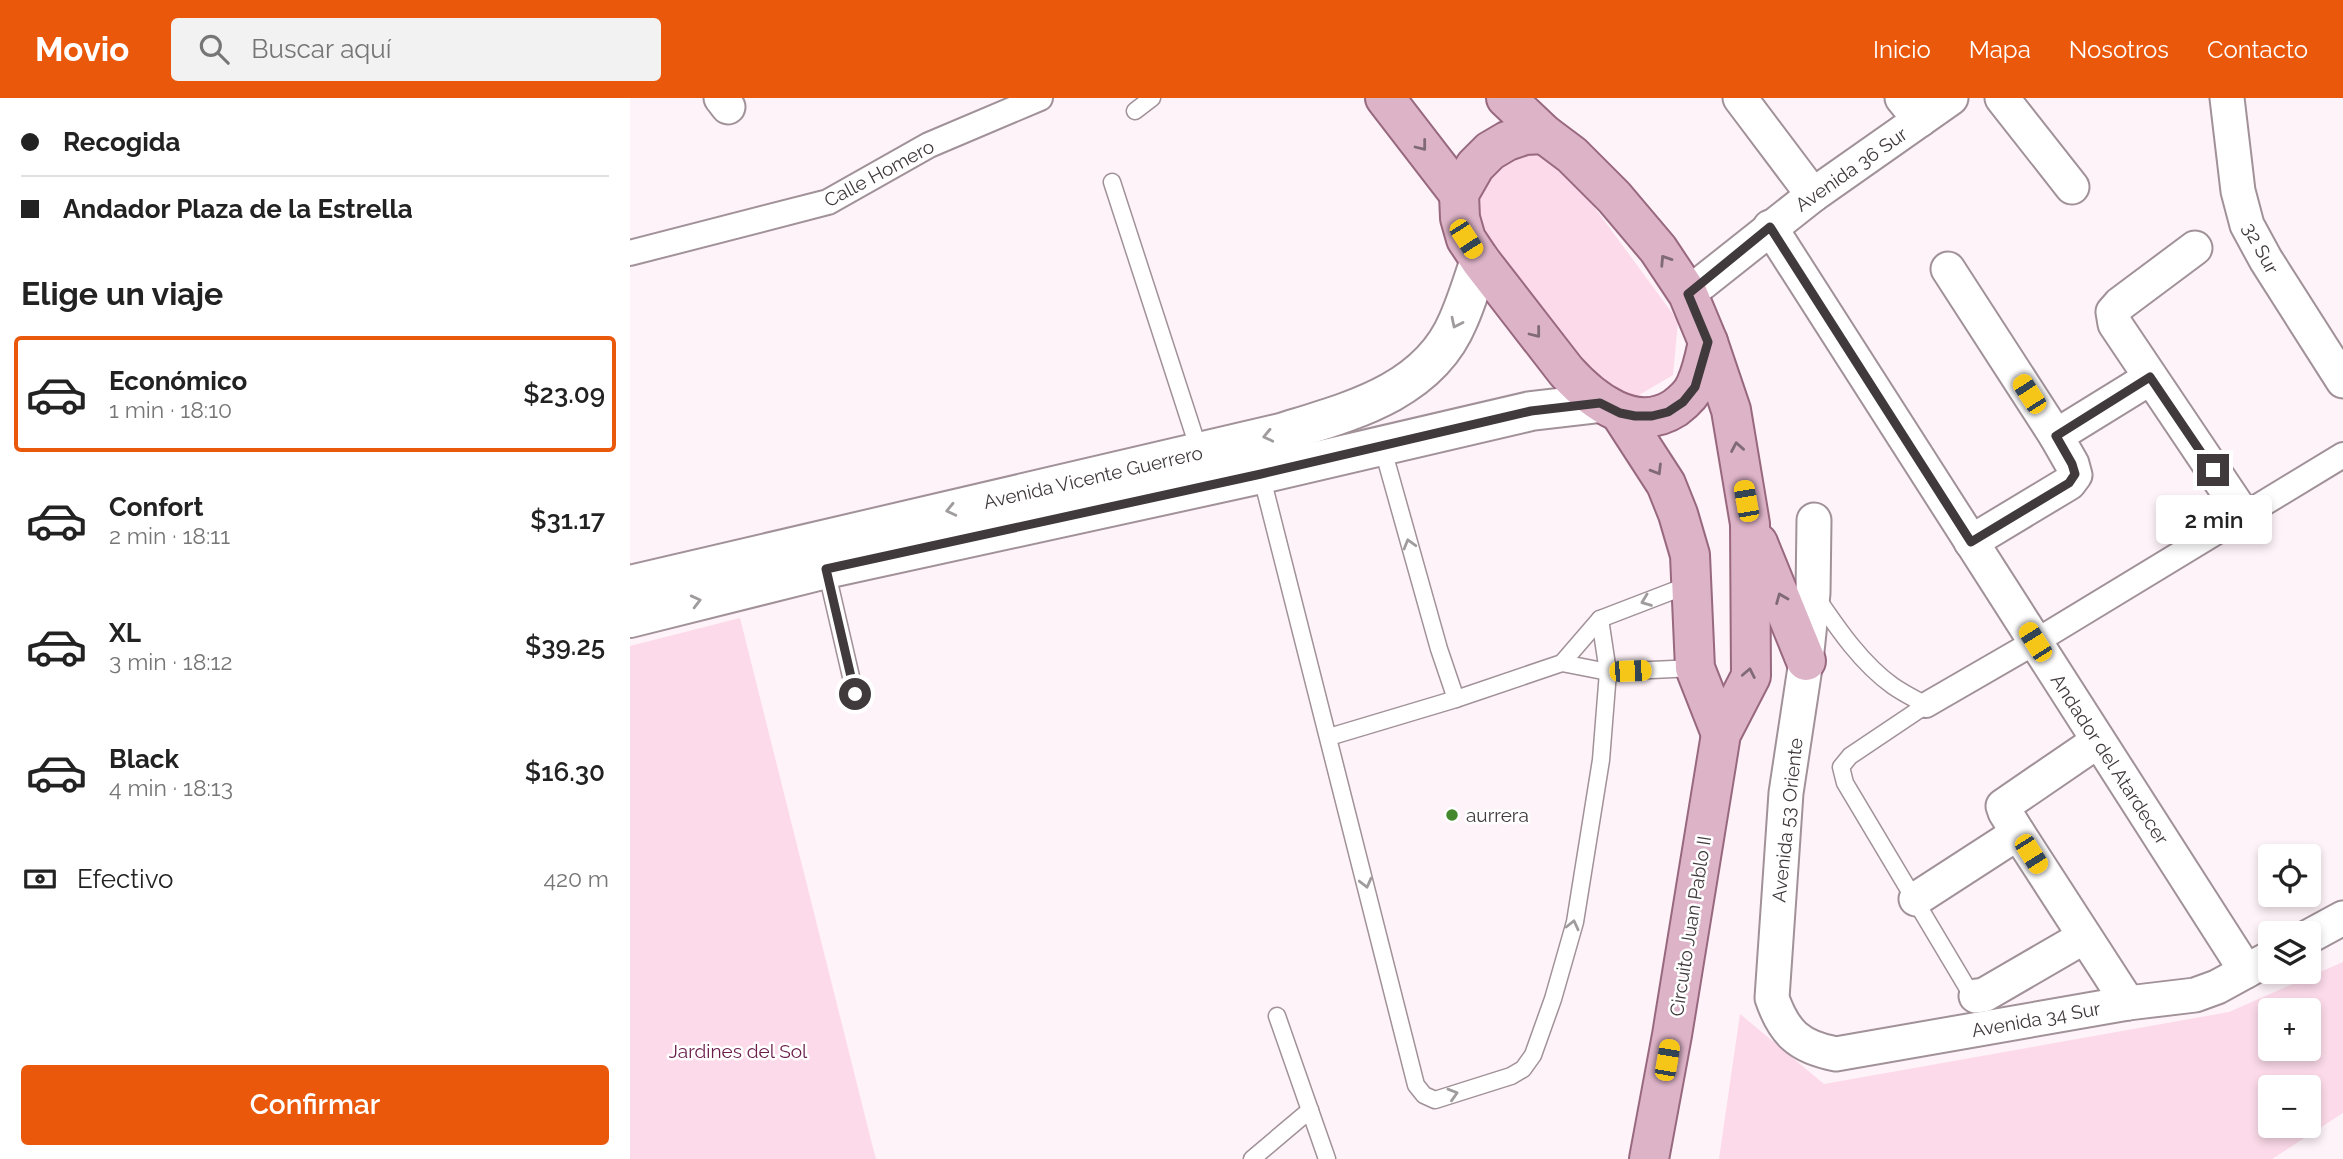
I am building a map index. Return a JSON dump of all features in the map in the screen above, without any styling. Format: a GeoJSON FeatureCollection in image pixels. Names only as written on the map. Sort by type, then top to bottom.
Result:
{"type":"FeatureCollection","features":[{"type":"Feature","properties":{"kind":"main road"},"geometry":{"type":"LineString","coordinates":[[1385,98],[1459,194]]}},
{"type":"Feature","properties":{"kind":"main road","name":"Circuito Juan Pablo II"},"geometry":{"type":"LineString","coordinates":[[1506,98],[1544,134],[1572,155],[1614,197],[1658,249],[1688,294],[1731,410],[1751,524],[1751,676],[1721,734],[1649,1159]]}},
{"type":"Feature","properties":{"kind":"main road"},"geometry":{"type":"LineString","coordinates":[[1544,134],[1525,135],[1490,151],[1475,166],[1459,194],[1460,218],[1466,239],[1480,260],[1566,371],[1581,388],[1610,408],[1635,416],[1652,416],[1668,412],[1683,402],[1695,387],[1708,342]]}},
{"type":"Feature","properties":{"kind":"main road","name":"Avenida Vicente Guerrero"},"geometry":{"type":"LineString","coordinates":[[630,618],[1206,468],[1281,433],[1347,413],[1391,394],[1419,373],[1441,348],[1457,323],[1480,260]]}},
{"type":"Feature","properties":{"kind":"main road"},"geometry":{"type":"LineString","coordinates":[[1610,408],[1654,464],[1674,504],[1690,555],[1695,668],[1721,734]]}},
{"type":"Feature","properties":{"kind":"main road","name":"Avenida Vicente Guerrero"},"geometry":{"type":"LineString","coordinates":[[630,584],[1206,468],[1261,474],[1531,411],[1610,408]]}},
{"type":"Feature","properties":{"kind":"main road"},"geometry":{"type":"LineString","coordinates":[[1751,524],[1806,661]]}},
{"type":"Feature","properties":{"kind":"street","name":"Calle Homero"},"geometry":{"type":"LineString","coordinates":[[630,253],[828,202],[929,145],[1040,98]]}},
{"type":"Feature","properties":{"kind":"street"},"geometry":{"type":"LineString","coordinates":[[1740,98],[1813,195]]}},
{"type":"Feature","properties":{"kind":"street","name":"Avenida 36 Sur"},"geometry":{"type":"LineString","coordinates":[[1688,294],[1813,195],[1911,109],[1951,98]]}},
{"type":"Feature","properties":{"kind":"street"},"geometry":{"type":"LineString","coordinates":[[2002,98],[2072,187]]}},
{"type":"Feature","properties":{"kind":"street","name":"32 Sur"},"geometry":{"type":"LineString","coordinates":[[2227,98],[2238,191],[2246,225],[2343,381]]}},
{"type":"Feature","properties":{"kind":"street","name":"Andador del Atardecer"},"geometry":{"type":"LineString","coordinates":[[1770,227],[2098,741],[2258,965]]}},
{"type":"Feature","properties":{"kind":"street"},"geometry":{"type":"LineString","coordinates":[[2195,248],[2120,304],[2113,312],[2115,324],[2244,516]]}},
{"type":"Feature","properties":{"kind":"street"},"geometry":{"type":"LineString","coordinates":[[1948,268],[2056,436],[2075,474],[2069,483],[1971,542]]}},
{"type":"Feature","properties":{"kind":"street"},"geometry":{"type":"LineString","coordinates":[[2056,436],[2150,377]]}},
{"type":"Feature","properties":{"kind":"street"},"geometry":{"type":"LineString","coordinates":[[1926,705],[2343,455]]}},
{"type":"Feature","properties":{"kind":"street","name":"Avenida 53 Oriente"},"geometry":{"type":"LineString","coordinates":[[1797,1039],[1780,1021],[1772,998],[1786,793],[1806,661],[1813,593],[1814,520]]}},
{"type":"Feature","properties":{"kind":"street"},"geometry":{"type":"LineString","coordinates":[[1916,900],[2011,820],[2098,741]]}},
{"type":"Feature","properties":{"kind":"street"},"geometry":{"type":"LineString","coordinates":[[2011,820],[2128,1003]]}},
{"type":"Feature","properties":{"kind":"street"},"geometry":{"type":"LineString","coordinates":[[2321,930],[2343,918]]}},
{"type":"Feature","properties":{"kind":"street"},"geometry":{"type":"LineString","coordinates":[[1976,996],[1984,995],[2084,937]]}},
{"type":"Feature","properties":{"kind":"street","name":"Avenida 34 Sur"},"geometry":{"type":"LineString","coordinates":[[1797,1039],[1816,1050],[1836,1054],[2128,1003],[2195,995],[2217,987],[2258,965]]}},
{"type":"Feature","properties":{"kind":"lane"},"geometry":{"type":"LineString","coordinates":[[1135,111],[1152,98]]}},
{"type":"Feature","properties":{"kind":"lane"},"geometry":{"type":"LineString","coordinates":[[1112,183],[1206,468]]}},
{"type":"Feature","properties":{"kind":"lane"},"geometry":{"type":"LineString","coordinates":[[1382,446],[1455,699]]}},
{"type":"Feature","properties":{"kind":"lane"},"geometry":{"type":"LineString","coordinates":[[1261,474],[1416,1085],[1424,1095],[1435,1100],[1511,1076],[1523,1069],[1533,1055],[1553,999],[1575,922],[1587,833],[1601,760],[1608,672],[1600,619]]}},
{"type":"Feature","properties":{"kind":"lane"},"geometry":{"type":"LineString","coordinates":[[826,569],[855,694]]}},
{"type":"Feature","properties":{"kind":"lane"},"geometry":{"type":"LineString","coordinates":[[1562,663],[1600,619],[1693,583]]}},
{"type":"Feature","properties":{"kind":"lane"},"geometry":{"type":"LineString","coordinates":[[1813,593],[1836,627],[1878,674],[1926,705],[1850,756],[1841,767],[1845,783],[1968,989],[1976,996]]}},
{"type":"Feature","properties":{"kind":"lane"},"geometry":{"type":"LineString","coordinates":[[1329,737],[1562,663],[1608,672],[1695,668]]}},
{"type":"Feature","properties":{"kind":"lane"},"geometry":{"type":"LineString","coordinates":[[1277,1016],[1327,1159]]}},
{"type":"Feature","properties":{"kind":"lane"},"geometry":{"type":"LineString","coordinates":[[1252,1159],[1310,1110]]}},
{"type":"Feature","properties":{"kind":"green space"},"geometry":{"type":"Polygon","coordinates":[[[1515,147],[1556,155],[1678,321],[1673,375],[1634,398],[1589,385],[1469,220],[1476,175],[1515,147]]]}},
{"type":"Feature","properties":{"kind":"green space","name":"Jardines del Sol"},"geometry":{"type":"Polygon","coordinates":[[[740,618],[876,1159],[630,1159],[630,646],[740,618]]]}},
{"type":"Feature","properties":{"kind":"green space"},"geometry":{"type":"Polygon","coordinates":[[[2343,962],[2343,1113],[2321,1127],[2321,1075],[2258,1075],[2258,1138],[2304,1138],[2272,1159],[1719,1159],[1740,1014],[1824,1084],[2229,1012],[2258,999],[2258,1061],[2321,1061],[2321,998],[2261,998],[2293,984],[2321,984],[2321,972],[2343,962]]]}},
{"type":"Feature","properties":{"kind":"place","name":"aurrera"},"geometry":{"type":"Point","coordinates":[1452,815]}},
{"type":"Feature","properties":{"kind":"route"},"geometry":{"type":"LineString","coordinates":[[855,694],[826,569],[1261,474],[1531,411],[1600,403],[1620,413],[1635,416],[1668,412],[1683,402],[1695,387],[1708,342],[1688,294],[1770,227],[1971,542],[2069,483],[2075,474],[2056,436],[2150,377],[2213,470]]}}]}
